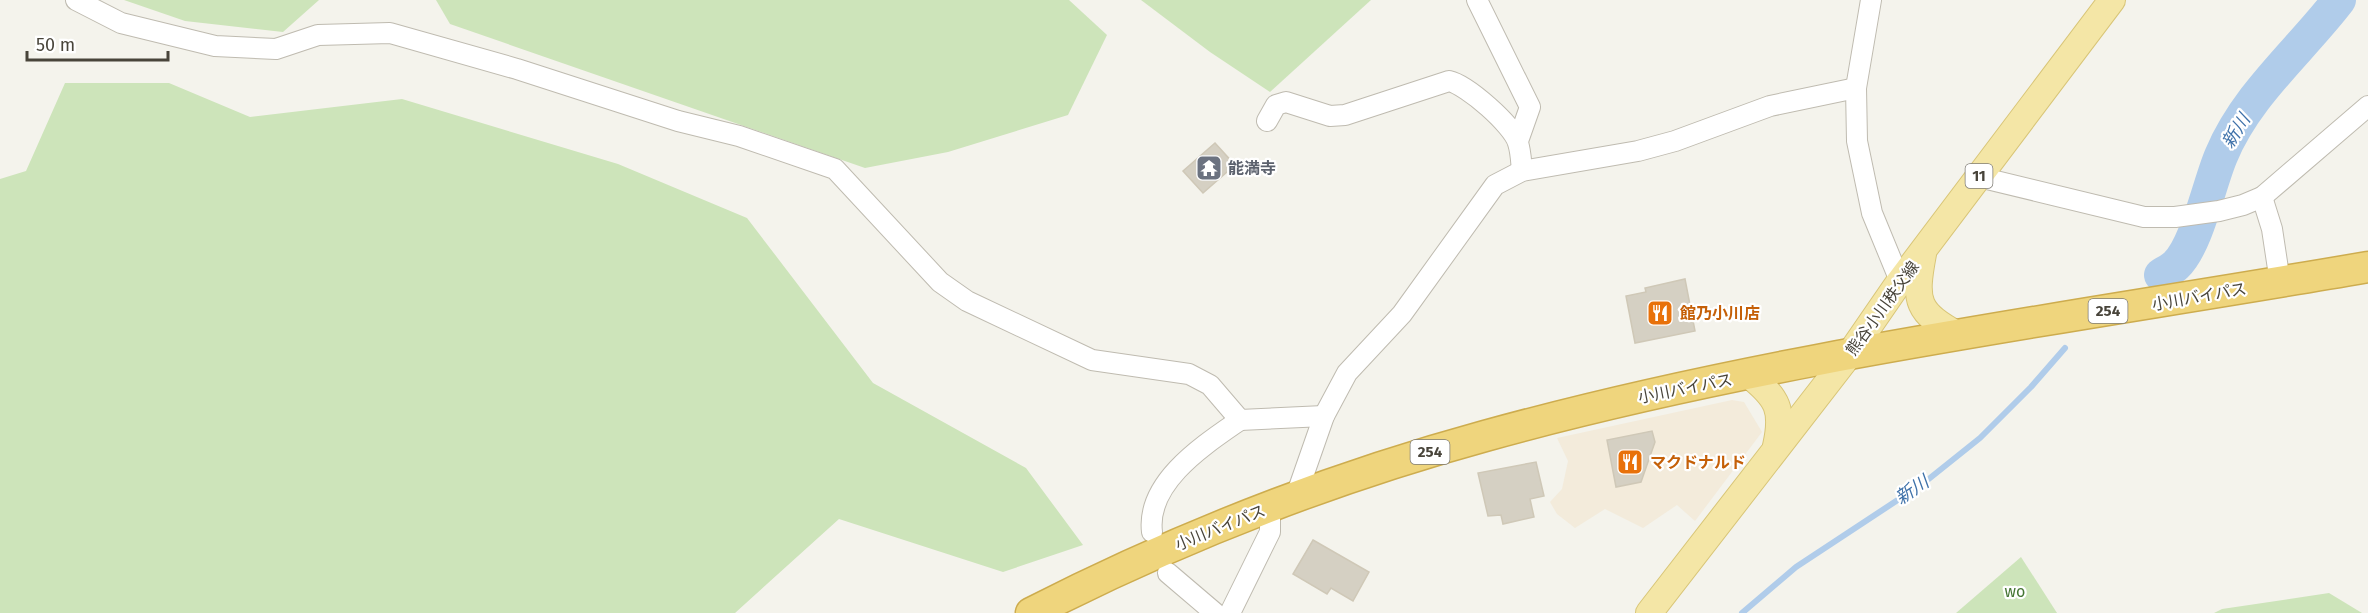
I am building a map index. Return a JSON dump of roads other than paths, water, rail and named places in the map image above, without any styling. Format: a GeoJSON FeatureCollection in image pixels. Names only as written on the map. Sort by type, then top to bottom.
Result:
{"type":"FeatureCollection","features":[{"type":"Feature","properties":{"kind":"highway","name":"小川バイパス"},"geometry":{"type":"LineString","coordinates":[[1031,613],[1150,556],[1283,501],[1484,436],[1611,403],[1849,355],[2368,267]]}},
{"type":"Feature","properties":{"kind":"main road","name":"熊谷小川秩父線"},"geometry":{"type":"LineString","coordinates":[[1649,613],[1776,446],[1849,355],[1900,281],[2112,0]]}},
{"type":"Feature","properties":{"kind":"main road"},"geometry":{"type":"LineString","coordinates":[[1923,250],[1918,281],[1925,313],[1933,322],[1960,336]]}},
{"type":"Feature","properties":{"kind":"main road"},"geometry":{"type":"LineString","coordinates":[[1749,375],[1773,396],[1778,408],[1781,426],[1776,446]]}},
{"type":"Feature","properties":{"kind":"street"},"geometry":{"type":"LineString","coordinates":[[76,0],[121,23],[215,46],[276,49],[318,35],[390,33],[517,69],[678,121],[739,136],[835,169],[940,282],[967,301],[1092,360],[1189,374],[1210,385],[1240,420]]}},
{"type":"Feature","properties":{"kind":"street"},"geometry":{"type":"LineString","coordinates":[[1477,0],[1530,107],[1518,141],[1522,171]]}},
{"type":"Feature","properties":{"kind":"street"},"geometry":{"type":"LineString","coordinates":[[1871,0],[1857,88],[1857,141],[1872,213],[1900,281]]}},
{"type":"Feature","properties":{"kind":"street"},"geometry":{"type":"LineString","coordinates":[[1267,121],[1276,105],[1286,102],[1330,116],[1345,115],[1449,81],[1460,83],[1479,97],[1518,141]]}},
{"type":"Feature","properties":{"kind":"street"},"geometry":{"type":"LineString","coordinates":[[1230,613],[1324,416],[1347,373],[1402,314],[1495,185],[1522,171],[1638,151],[1675,141],[1770,106],[1857,88]]}},
{"type":"Feature","properties":{"kind":"street"},"geometry":{"type":"LineString","coordinates":[[1979,177],[2144,217],[2175,217],[2219,211],[2243,206],[2262,197],[2368,105]]}},
{"type":"Feature","properties":{"kind":"street"},"geometry":{"type":"LineString","coordinates":[[2262,197],[2272,229],[2280,282]]}},
{"type":"Feature","properties":{"kind":"street"},"geometry":{"type":"LineString","coordinates":[[1152,532],[1152,506],[1168,482],[1209,442],[1240,420],[1324,416]]}},
{"type":"Feature","properties":{"kind":"street"},"geometry":{"type":"LineString","coordinates":[[1168,573],[1215,613]]}},
{"type":"Feature","properties":{"kind":"waterway","name":"新川"},"geometry":{"type":"LineString","coordinates":[[2161,275],[2176,265],[2190,243],[2216,168],[2244,113],[2339,0]]}},
{"type":"Feature","properties":{"kind":"waterway","name":"新川"},"geometry":{"type":"LineString","coordinates":[[1742,613],[1796,567],[1925,482],[1980,438],[2031,387],[2065,348]]}},
{"type":"Feature","properties":{"kind":"place","name":"能満寺"},"geometry":{"type":"Point","coordinates":[1209,168]}},
{"type":"Feature","properties":{"kind":"place","name":"館乃小川店"},"geometry":{"type":"Point","coordinates":[1660,313]}},
{"type":"Feature","properties":{"kind":"place","name":"マクドナルド"},"geometry":{"type":"Point","coordinates":[1630,462]}},
{"type":"Feature","properties":{"kind":"park label","name":"wo"},"geometry":{"type":"Point","coordinates":[2015,591]}}]}
